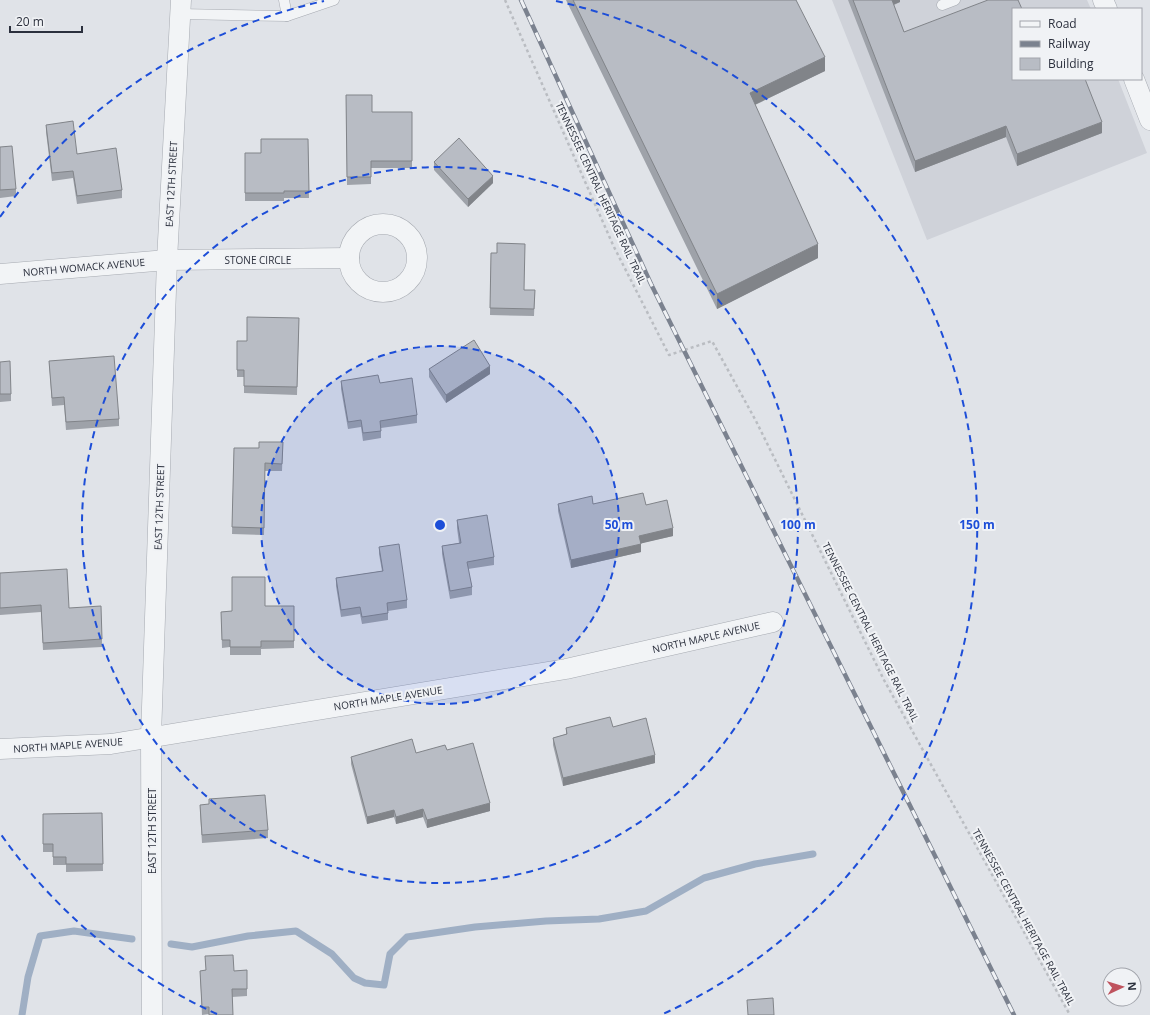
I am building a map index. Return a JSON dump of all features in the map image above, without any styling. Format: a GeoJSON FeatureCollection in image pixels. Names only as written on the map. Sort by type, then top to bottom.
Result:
{"type":"FeatureCollection","features":[{"type":"Feature","properties":{"kind":"street","name":"EAST 12TH STREET"},"geometry":{"type":"LineString","coordinates":[[152,1015],[151,737],[167,260],[181,7]]}},
{"type":"Feature","properties":{"kind":"street"},"geometry":{"type":"LineString","coordinates":[[1134,80],[1150,120]]}},
{"type":"Feature","properties":{"kind":"street","name":"STONE CIRCLE"},"geometry":{"type":"LineString","coordinates":[[167,260],[349,258]]}},
{"type":"Feature","properties":{"kind":"street","name":"NORTH WOMACK AVENUE"},"geometry":{"type":"LineString","coordinates":[[0,274],[167,260]]}},
{"type":"Feature","properties":{"kind":"street","name":"NORTH MAPLE AVENUE"},"geometry":{"type":"LineString","coordinates":[[0,749],[111,744],[566,669],[773,622]]}},
{"type":"Feature","properties":{"kind":"lane"},"geometry":{"type":"LineString","coordinates":[[284,0],[287,16]]}},
{"type":"Feature","properties":{"kind":"lane"},"geometry":{"type":"LineString","coordinates":[[181,7],[287,16],[334,0]]}},
{"type":"Feature","properties":{"kind":"lane"},"geometry":{"type":"LineString","coordinates":[[942,5],[955,0]]}},
{"type":"Feature","properties":{"kind":"path","name":"TENNESSEE CENTRAL HERITAGE RAIL TRAIL"},"geometry":{"type":"LineString","coordinates":[[505,0],[613,245],[669,355],[712,341],[756,421],[884,680],[1070,1015]]}},
{"type":"Feature","properties":{"kind":"shaded area"},"geometry":{"type":"Polygon","coordinates":[[[832,0],[1087,0],[1091,8],[1012,8],[1012,80],[1118,80],[1147,153],[927,240],[832,0]]]}},
{"type":"Feature","properties":{"kind":"building"},"geometry":{"type":"Polygon","coordinates":[[[573,0],[796,0],[825,57],[750,93],[818,244],[717,294],[573,0]]]}},
{"type":"Feature","properties":{"kind":"building"},"geometry":{"type":"Polygon","coordinates":[[[853,0],[892,0],[904,32],[988,0],[1018,0],[1022,8],[1012,8],[1012,80],[1085,80],[1102,122],[1017,154],[1006,126],[915,161],[853,0]]]}},
{"type":"Feature","properties":{"kind":"building"},"geometry":{"type":"Polygon","coordinates":[[[346,95],[372,95],[372,112],[412,112],[412,161],[371,161],[371,177],[347,177],[346,95]]]}},
{"type":"Feature","properties":{"kind":"building"},"geometry":{"type":"Polygon","coordinates":[[[73,121],[77,154],[116,148],[122,190],[77,196],[73,171],[52,173],[46,125],[73,121]]]}},
{"type":"Feature","properties":{"kind":"building"},"geometry":{"type":"Polygon","coordinates":[[[459,138],[493,176],[468,199],[434,162],[459,138]]]}},
{"type":"Feature","properties":{"kind":"building"},"geometry":{"type":"Polygon","coordinates":[[[261,139],[308,139],[309,191],[284,191],[284,193],[245,193],[245,153],[261,153],[261,139]]]}},
{"type":"Feature","properties":{"kind":"building"},"geometry":{"type":"Polygon","coordinates":[[[12,146],[16,189],[0,190],[0,147],[12,146]]]}},
{"type":"Feature","properties":{"kind":"building"},"geometry":{"type":"Polygon","coordinates":[[[497,243],[525,244],[524,290],[535,290],[534,309],[490,308],[491,253],[497,253],[497,243]]]}},
{"type":"Feature","properties":{"kind":"building"},"geometry":{"type":"Polygon","coordinates":[[[247,317],[299,318],[297,387],[244,386],[244,370],[237,370],[237,341],[247,341],[247,317]]]}},
{"type":"Feature","properties":{"kind":"building"},"geometry":{"type":"Polygon","coordinates":[[[474,340],[490,366],[446,395],[429,369],[474,340]]]}},
{"type":"Feature","properties":{"kind":"building"},"geometry":{"type":"Polygon","coordinates":[[[114,356],[119,419],[66,422],[64,397],[52,398],[49,361],[114,356]]]}},
{"type":"Feature","properties":{"kind":"building"},"geometry":{"type":"Polygon","coordinates":[[[10,361],[11,394],[0,394],[0,362],[10,361]]]}},
{"type":"Feature","properties":{"kind":"building"},"geometry":{"type":"Polygon","coordinates":[[[378,375],[380,383],[412,378],[417,415],[380,421],[381,431],[363,433],[361,420],[348,422],[341,381],[378,375]]]}},
{"type":"Feature","properties":{"kind":"building"},"geometry":{"type":"Polygon","coordinates":[[[259,442],[283,442],[282,464],[265,463],[264,528],[232,527],[234,448],[259,448],[259,442]]]}},
{"type":"Feature","properties":{"kind":"building"},"geometry":{"type":"Polygon","coordinates":[[[643,493],[646,505],[667,500],[673,528],[639,536],[641,544],[571,560],[558,504],[592,496],[593,504],[643,493]]]}},
{"type":"Feature","properties":{"kind":"building"},"geometry":{"type":"Polygon","coordinates":[[[487,515],[494,557],[467,562],[472,587],[450,591],[442,546],[461,543],[457,520],[487,515]]]}},
{"type":"Feature","properties":{"kind":"building"},"geometry":{"type":"Polygon","coordinates":[[[399,544],[407,600],[387,603],[388,613],[362,617],[360,607],[341,610],[336,578],[383,571],[379,547],[399,544]]]}},
{"type":"Feature","properties":{"kind":"building"},"geometry":{"type":"Polygon","coordinates":[[[67,569],[69,608],[101,606],[102,639],[43,643],[41,605],[0,608],[0,573],[67,569]]]}},
{"type":"Feature","properties":{"kind":"building"},"geometry":{"type":"Polygon","coordinates":[[[232,577],[265,577],[265,606],[294,606],[294,641],[261,641],[261,647],[230,647],[230,640],[222,640],[221,612],[232,611],[232,577]]]}},
{"type":"Feature","properties":{"kind":"building"},"geometry":{"type":"Polygon","coordinates":[[[610,717],[613,727],[646,718],[655,755],[563,778],[553,738],[567,734],[566,728],[610,717]]]}},
{"type":"Feature","properties":{"kind":"building"},"geometry":{"type":"Polygon","coordinates":[[[412,739],[416,753],[445,745],[447,750],[473,743],[490,803],[427,820],[423,809],[396,817],[394,810],[367,817],[351,757],[412,739]]]}},
{"type":"Feature","properties":{"kind":"building"},"geometry":{"type":"Polygon","coordinates":[[[265,795],[268,830],[202,835],[200,805],[209,804],[209,799],[265,795]]]}},
{"type":"Feature","properties":{"kind":"building"},"geometry":{"type":"Polygon","coordinates":[[[102,813],[103,864],[66,864],[66,857],[53,857],[53,844],[43,844],[43,814],[102,813]]]}},
{"type":"Feature","properties":{"kind":"building"},"geometry":{"type":"Polygon","coordinates":[[[233,955],[234,971],[247,970],[247,989],[232,989],[233,1015],[209,1015],[209,1007],[202,1007],[200,971],[206,970],[205,956],[233,955]]]}},
{"type":"Feature","properties":{"kind":"building"},"geometry":{"type":"Polygon","coordinates":[[[773,998],[774,1015],[748,1015],[747,1000],[773,998]]]}},
{"type":"Feature","properties":{"kind":"waterway"},"geometry":{"type":"LineString","coordinates":[[171,944],[192,947],[248,936],[296,931],[332,954],[354,978],[365,983],[384,985],[390,954],[407,937],[475,927],[546,921],[599,919],[646,911],[704,878],[755,864],[813,854]]}},
{"type":"Feature","properties":{"kind":"waterway"},"geometry":{"type":"LineString","coordinates":[[22,1015],[28,977],[40,936],[74,931],[132,939]]}},
{"type":"Feature","properties":{"kind":"railway"},"geometry":{"type":"LineString","coordinates":[[521,0],[651,284],[1014,1015]]}}]}
